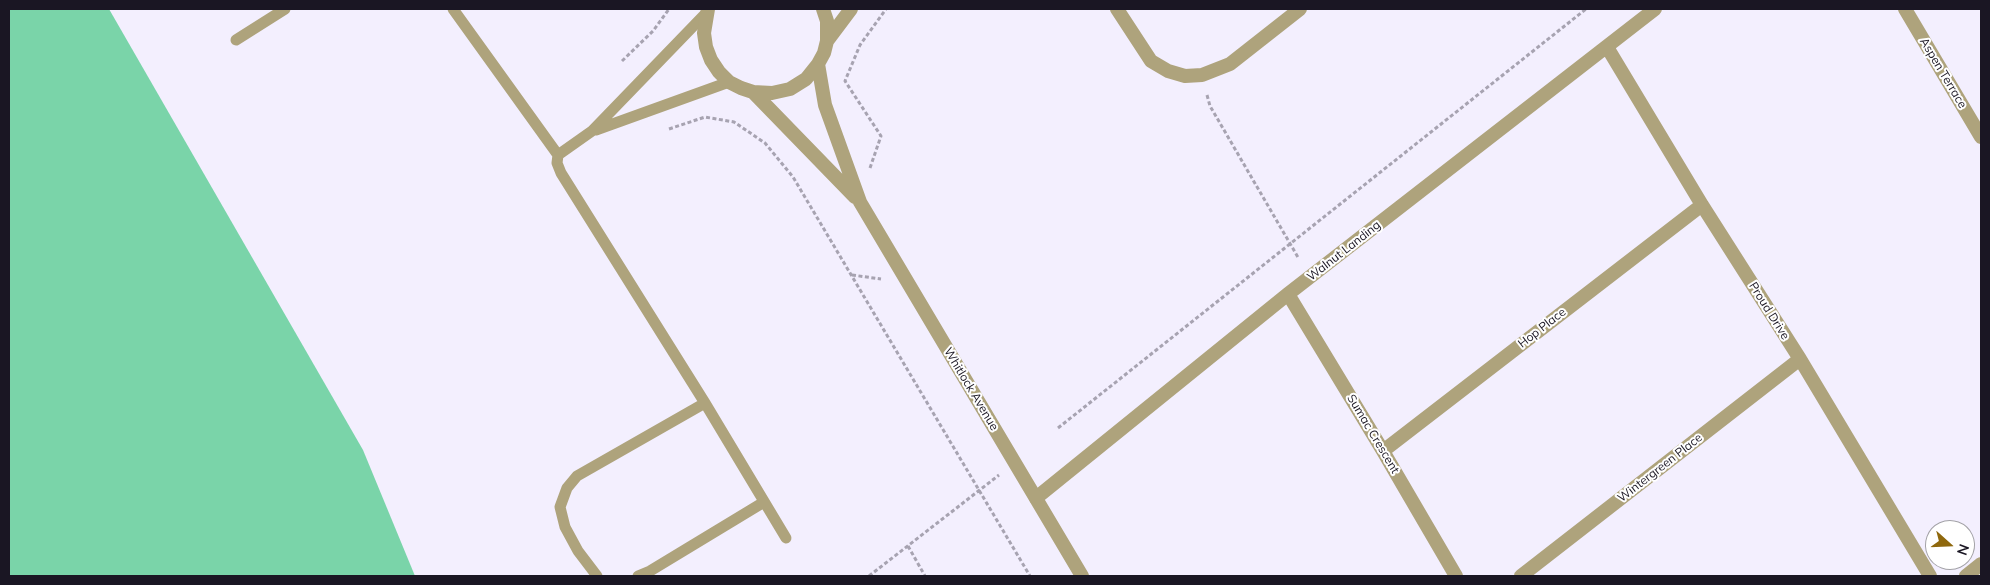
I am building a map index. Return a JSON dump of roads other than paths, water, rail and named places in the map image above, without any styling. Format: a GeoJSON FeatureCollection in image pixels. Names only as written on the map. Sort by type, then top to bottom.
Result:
{"type":"FeatureCollection","features":[{"type":"Feature","properties":{"kind":"street"},"geometry":{"type":"LineString","coordinates":[[708,10],[704,33],[706,47],[715,66],[729,82],[753,92],[772,93],[790,89],[806,79],[818,64],[824,53],[827,41],[827,20],[823,9]]}},
{"type":"Feature","properties":{"kind":"street"},"geometry":{"type":"LineString","coordinates":[[827,41],[851,9]]}},
{"type":"Feature","properties":{"kind":"street"},"geometry":{"type":"LineString","coordinates":[[1117,9],[1151,61],[1168,71],[1185,76],[1202,75],[1230,64],[1300,9]]}},
{"type":"Feature","properties":{"kind":"street","name":"Walnut Landing"},"geometry":{"type":"LineString","coordinates":[[1036,498],[1288,294],[1655,9]]}},
{"type":"Feature","properties":{"kind":"street","name":"Aspen Terrace"},"geometry":{"type":"LineString","coordinates":[[1905,9],[1981,137]]}},
{"type":"Feature","properties":{"kind":"street","name":"Proud Drive"},"geometry":{"type":"LineString","coordinates":[[1607,47],[1702,205],[1800,360],[1930,576]]}},
{"type":"Feature","properties":{"kind":"street","name":"Whitlock Avenue"},"geometry":{"type":"LineString","coordinates":[[818,64],[825,105],[860,202],[1082,576]]}},
{"type":"Feature","properties":{"kind":"street","name":"Whitlock Avenue"},"geometry":{"type":"LineString","coordinates":[[753,92],[860,202]]}},
{"type":"Feature","properties":{"kind":"street","name":"Hop Place"},"geometry":{"type":"LineString","coordinates":[[1383,451],[1702,205]]}},
{"type":"Feature","properties":{"kind":"street","name":"Sumac Crescent"},"geometry":{"type":"LineString","coordinates":[[1288,294],[1456,576]]}},
{"type":"Feature","properties":{"kind":"street","name":"Wintergreen Place"},"geometry":{"type":"LineString","coordinates":[[1521,576],[1800,360]]}},
{"type":"Feature","properties":{"kind":"street"},"geometry":{"type":"LineString","coordinates":[[1966,576],[1981,564]]}},
{"type":"Feature","properties":{"kind":"lane"},"geometry":{"type":"LineString","coordinates":[[236,40],[285,9]]}},
{"type":"Feature","properties":{"kind":"lane"},"geometry":{"type":"LineString","coordinates":[[453,9],[558,155],[557,163],[561,173],[705,403],[786,538]]}},
{"type":"Feature","properties":{"kind":"lane"},"geometry":{"type":"LineString","coordinates":[[558,155],[592,131],[708,10]]}},
{"type":"Feature","properties":{"kind":"lane"},"geometry":{"type":"LineString","coordinates":[[592,131],[729,82]]}},
{"type":"Feature","properties":{"kind":"lane"},"geometry":{"type":"LineString","coordinates":[[597,576],[578,551],[565,527],[560,507],[567,488],[577,476],[705,403]]}},
{"type":"Feature","properties":{"kind":"lane"},"geometry":{"type":"LineString","coordinates":[[638,576],[650,572],[764,502]]}}]}
